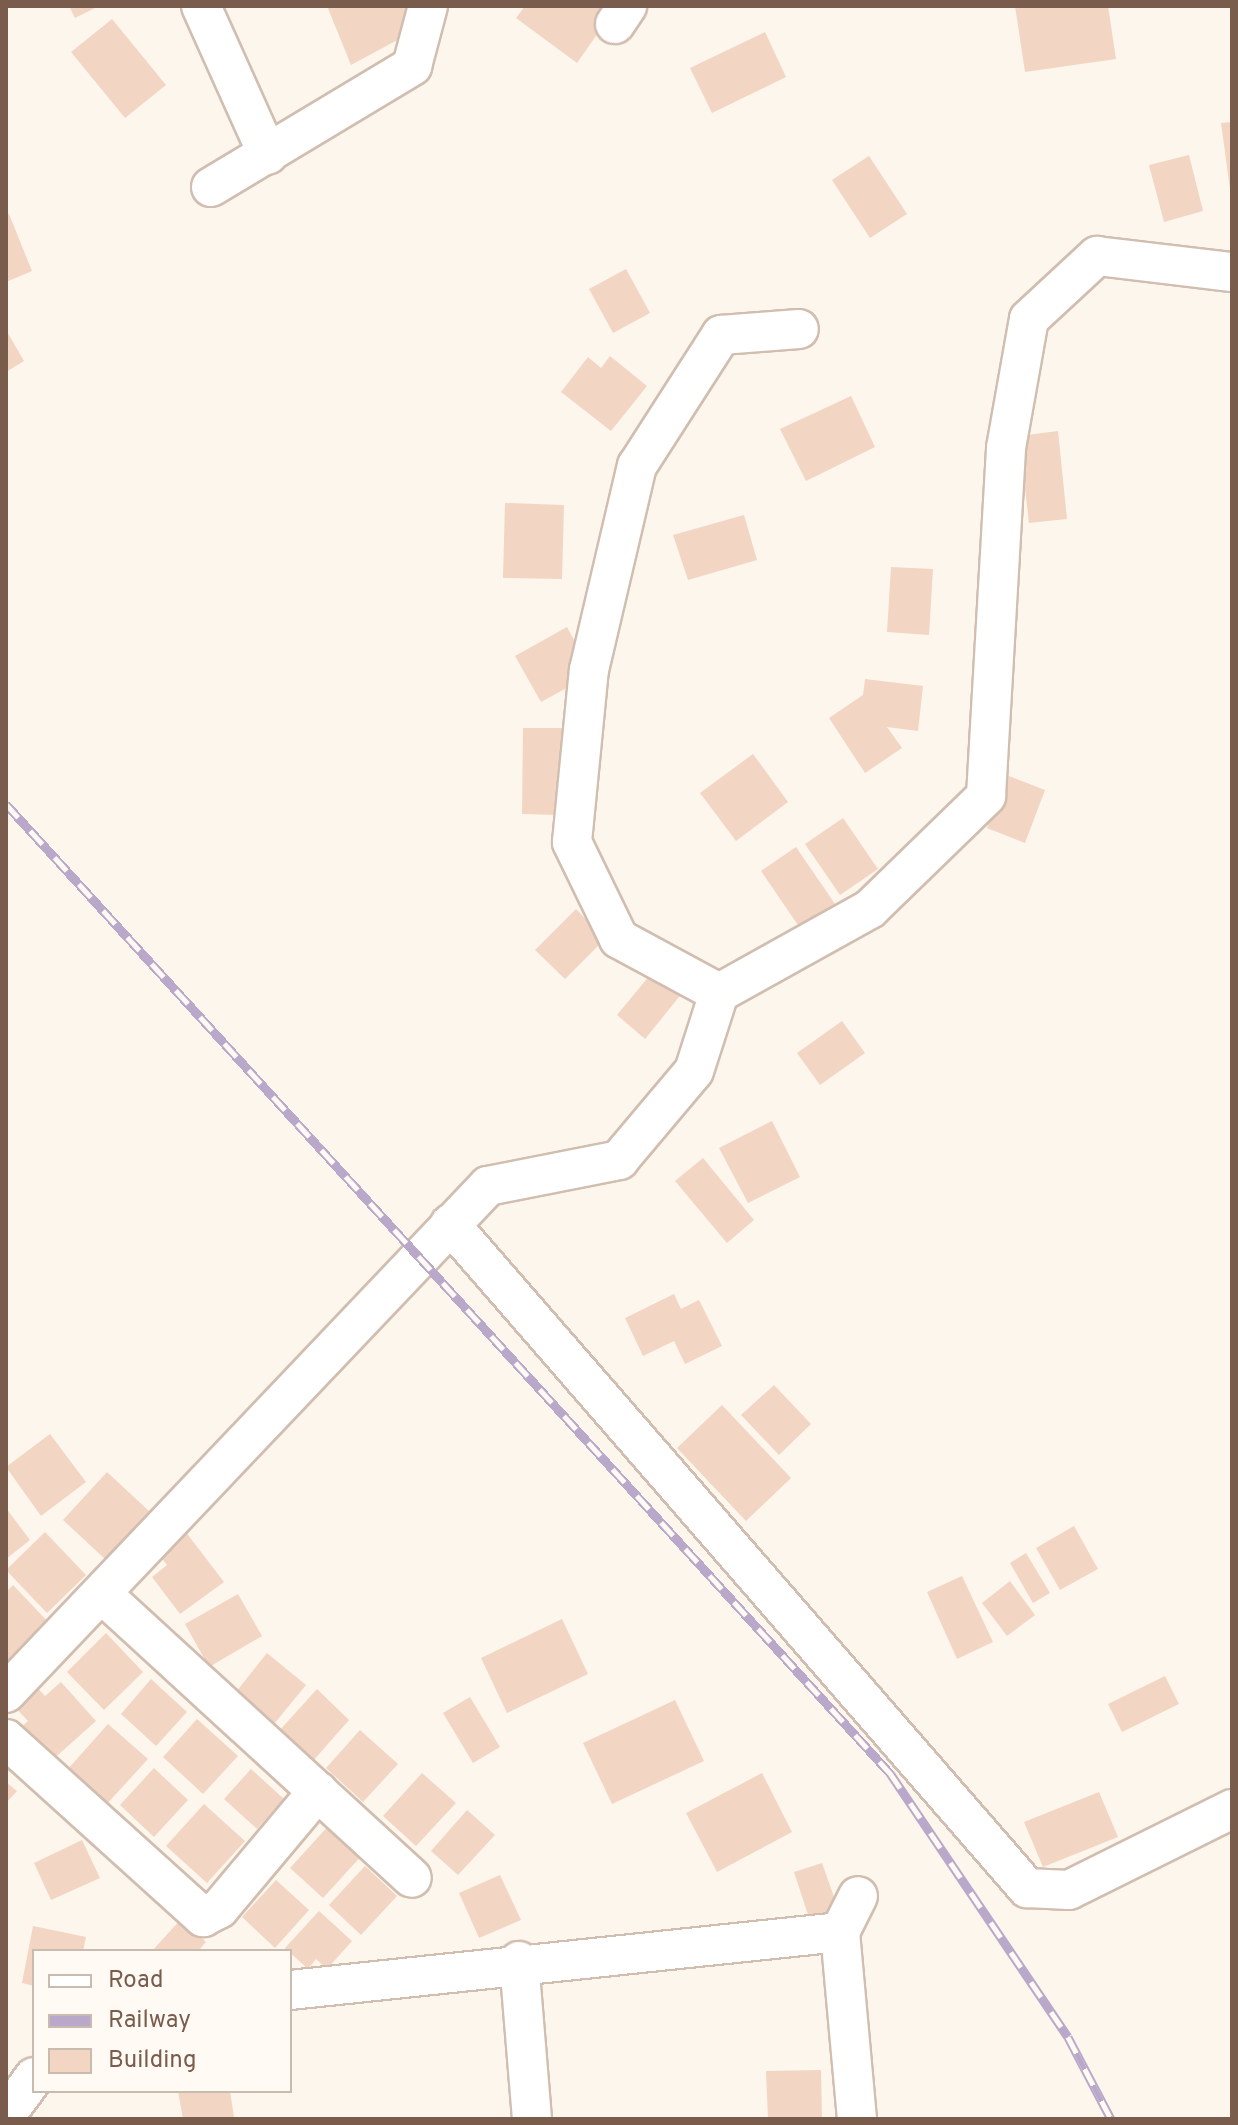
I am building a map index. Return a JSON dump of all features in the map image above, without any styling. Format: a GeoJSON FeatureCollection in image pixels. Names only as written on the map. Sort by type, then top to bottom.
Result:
{"type":"FeatureCollection","features":[{"type":"Feature","properties":{"kind":"street"},"geometry":{"type":"LineString","coordinates":[[201,6],[268,155]]}},
{"type":"Feature","properties":{"kind":"street"},"geometry":{"type":"LineString","coordinates":[[211,187],[412,66],[428,6]]}},
{"type":"Feature","properties":{"kind":"street"},"geometry":{"type":"LineString","coordinates":[[6,1693],[488,1186],[619,1160],[694,1071],[719,993],[870,909],[986,796],[1006,448],[1029,319],[1097,256],[1232,272]]}},
{"type":"Feature","properties":{"kind":"street"},"geometry":{"type":"LineString","coordinates":[[719,993],[619,939],[572,842],[589,670],[637,466],[721,335],[799,329]]}},
{"type":"Feature","properties":{"kind":"street"},"geometry":{"type":"LineString","coordinates":[[450,1224],[1027,1888],[1069,1890],[1232,1809]]}},
{"type":"Feature","properties":{"kind":"street"},"geometry":{"type":"LineString","coordinates":[[102,1594],[412,1878]]}},
{"type":"Feature","properties":{"kind":"street"},"geometry":{"type":"LineString","coordinates":[[6,1739],[203,1917],[219,1909],[318,1791]]}},
{"type":"Feature","properties":{"kind":"street"},"geometry":{"type":"LineString","coordinates":[[857,2119],[840,1932],[858,1896]]}},
{"type":"Feature","properties":{"kind":"street"},"geometry":{"type":"LineString","coordinates":[[292,1990],[519,1961],[840,1932]]}},
{"type":"Feature","properties":{"kind":"street"},"geometry":{"type":"LineString","coordinates":[[519,1961],[532,2119]]}},
{"type":"Feature","properties":{"kind":"street"},"geometry":{"type":"LineString","coordinates":[[6,2115],[32,2080]]}},
{"type":"Feature","properties":{"kind":"building"},"geometry":{"type":"Polygon","coordinates":[[[69,6],[99,6],[75,18],[69,6]]]}},
{"type":"Feature","properties":{"kind":"building"},"geometry":{"type":"Polygon","coordinates":[[[327,6],[404,6],[416,30],[351,65],[327,6]]]}},
{"type":"Feature","properties":{"kind":"building"},"geometry":{"type":"Polygon","coordinates":[[[525,6],[597,6],[610,16],[577,63],[516,18],[525,6]]]}},
{"type":"Feature","properties":{"kind":"building"},"geometry":{"type":"Polygon","coordinates":[[[1015,6],[1108,6],[1116,59],[1025,72],[1015,6]]]}},
{"type":"Feature","properties":{"kind":"building"},"geometry":{"type":"Polygon","coordinates":[[[112,19],[166,85],[125,118],[71,52],[112,19]]]}},
{"type":"Feature","properties":{"kind":"building"},"geometry":{"type":"Polygon","coordinates":[[[765,32],[786,77],[712,113],[690,68],[765,32]]]}},
{"type":"Feature","properties":{"kind":"building"},"geometry":{"type":"Polygon","coordinates":[[[1232,122],[1232,189],[1230,189],[1221,123],[1232,122]]]}},
{"type":"Feature","properties":{"kind":"building"},"geometry":{"type":"Polygon","coordinates":[[[1189,155],[1203,211],[1164,222],[1149,165],[1189,155]]]}},
{"type":"Feature","properties":{"kind":"building"},"geometry":{"type":"Polygon","coordinates":[[[869,156],[907,214],[870,238],[832,180],[869,156]]]}},
{"type":"Feature","properties":{"kind":"building"},"geometry":{"type":"Polygon","coordinates":[[[9,214],[32,271],[6,282],[6,215],[9,214]]]}},
{"type":"Feature","properties":{"kind":"building"},"geometry":{"type":"Polygon","coordinates":[[[626,269],[650,313],[613,333],[589,289],[626,269]]]}},
{"type":"Feature","properties":{"kind":"building"},"geometry":{"type":"Polygon","coordinates":[[[6,330],[24,361],[6,372],[6,330]]]}},
{"type":"Feature","properties":{"kind":"building"},"geometry":{"type":"Polygon","coordinates":[[[610,356],[647,386],[611,431],[561,392],[588,357],[601,368],[610,356]]]}},
{"type":"Feature","properties":{"kind":"building"},"geometry":{"type":"Polygon","coordinates":[[[851,396],[875,447],[806,481],[780,429],[851,396]]]}},
{"type":"Feature","properties":{"kind":"building"},"geometry":{"type":"Polygon","coordinates":[[[1058,431],[1067,519],[1029,523],[1019,436],[1058,431]]]}},
{"type":"Feature","properties":{"kind":"building"},"geometry":{"type":"Polygon","coordinates":[[[505,503],[564,505],[562,579],[503,578],[505,503]]]}},
{"type":"Feature","properties":{"kind":"building"},"geometry":{"type":"Polygon","coordinates":[[[744,515],[757,560],[688,580],[673,535],[744,515]]]}},
{"type":"Feature","properties":{"kind":"building"},"geometry":{"type":"Polygon","coordinates":[[[891,567],[933,569],[929,635],[887,632],[891,567]]]}},
{"type":"Feature","properties":{"kind":"building"},"geometry":{"type":"Polygon","coordinates":[[[567,627],[586,662],[568,673],[574,684],[541,702],[515,656],[567,627]]]}},
{"type":"Feature","properties":{"kind":"building"},"geometry":{"type":"Polygon","coordinates":[[[865,679],[923,686],[918,731],[887,727],[902,748],[865,773],[829,718],[863,695],[865,679]]]}},
{"type":"Feature","properties":{"kind":"building"},"geometry":{"type":"Polygon","coordinates":[[[523,728],[571,728],[570,770],[558,770],[557,815],[522,814],[523,728]]]}},
{"type":"Feature","properties":{"kind":"building"},"geometry":{"type":"Polygon","coordinates":[[[753,754],[788,802],[736,841],[700,793],[753,754]]]}},
{"type":"Feature","properties":{"kind":"building"},"geometry":{"type":"Polygon","coordinates":[[[1006,775],[1045,790],[1025,843],[987,828],[1006,775]]]}},
{"type":"Feature","properties":{"kind":"building"},"geometry":{"type":"Polygon","coordinates":[[[843,818],[878,869],[840,895],[805,844],[843,818]]]}},
{"type":"Feature","properties":{"kind":"building"},"geometry":{"type":"Polygon","coordinates":[[[796,847],[835,904],[800,928],[761,871],[796,847]]]}},
{"type":"Feature","properties":{"kind":"building"},"geometry":{"type":"Polygon","coordinates":[[[576,909],[605,939],[565,979],[535,950],[576,909]]]}},
{"type":"Feature","properties":{"kind":"building"},"geometry":{"type":"Polygon","coordinates":[[[655,969],[683,992],[645,1039],[617,1015],[655,969]]]}},
{"type":"Feature","properties":{"kind":"building"},"geometry":{"type":"Polygon","coordinates":[[[842,1021],[865,1053],[820,1085],[797,1053],[842,1021]]]}},
{"type":"Feature","properties":{"kind":"building"},"geometry":{"type":"Polygon","coordinates":[[[772,1121],[800,1177],[748,1203],[719,1148],[772,1121]]]}},
{"type":"Feature","properties":{"kind":"building"},"geometry":{"type":"Polygon","coordinates":[[[703,1158],[754,1220],[727,1243],[675,1181],[703,1158]]]}},
{"type":"Feature","properties":{"kind":"building"},"geometry":{"type":"Polygon","coordinates":[[[674,1294],[681,1309],[699,1300],[722,1346],[685,1364],[674,1341],[643,1356],[625,1318],[674,1294]]]}},
{"type":"Feature","properties":{"kind":"building"},"geometry":{"type":"Polygon","coordinates":[[[774,1385],[811,1424],[779,1455],[741,1415],[774,1385]]]}},
{"type":"Feature","properties":{"kind":"building"},"geometry":{"type":"Polygon","coordinates":[[[722,1405],[791,1478],[746,1521],[677,1448],[722,1405]]]}},
{"type":"Feature","properties":{"kind":"building"},"geometry":{"type":"Polygon","coordinates":[[[50,1434],[86,1482],[41,1516],[6,1467],[50,1434]]]}},
{"type":"Feature","properties":{"kind":"building"},"geometry":{"type":"Polygon","coordinates":[[[107,1472],[149,1511],[105,1559],[63,1520],[107,1472]]]}},
{"type":"Feature","properties":{"kind":"building"},"geometry":{"type":"Polygon","coordinates":[[[6,1508],[30,1540],[6,1559],[6,1508]]]}},
{"type":"Feature","properties":{"kind":"building"},"geometry":{"type":"Polygon","coordinates":[[[1074,1526],[1098,1569],[1060,1590],[1036,1548],[1074,1526]]]}},
{"type":"Feature","properties":{"kind":"building"},"geometry":{"type":"Polygon","coordinates":[[[185,1531],[224,1582],[180,1614],[152,1577],[167,1565],[157,1552],[185,1531]]]}},
{"type":"Feature","properties":{"kind":"building"},"geometry":{"type":"Polygon","coordinates":[[[45,1532],[86,1575],[47,1613],[6,1570],[45,1532]]]}},
{"type":"Feature","properties":{"kind":"building"},"geometry":{"type":"Polygon","coordinates":[[[1026,1553],[1050,1593],[1033,1603],[1010,1563],[1026,1553]]]}},
{"type":"Feature","properties":{"kind":"building"},"geometry":{"type":"Polygon","coordinates":[[[962,1576],[993,1642],[957,1659],[927,1592],[962,1576]]]}},
{"type":"Feature","properties":{"kind":"building"},"geometry":{"type":"Polygon","coordinates":[[[1010,1581],[1035,1615],[1007,1636],[982,1603],[1010,1581]]]}},
{"type":"Feature","properties":{"kind":"building"},"geometry":{"type":"Polygon","coordinates":[[[13,1585],[51,1625],[6,1669],[6,1592],[13,1585]]]}},
{"type":"Feature","properties":{"kind":"building"},"geometry":{"type":"Polygon","coordinates":[[[238,1594],[262,1636],[209,1667],[185,1624],[238,1594]]]}},
{"type":"Feature","properties":{"kind":"building"},"geometry":{"type":"Polygon","coordinates":[[[562,1619],[588,1674],[507,1713],[481,1658],[562,1619]]]}},
{"type":"Feature","properties":{"kind":"building"},"geometry":{"type":"Polygon","coordinates":[[[106,1633],[143,1672],[104,1710],[67,1672],[106,1633]]]}},
{"type":"Feature","properties":{"kind":"building"},"geometry":{"type":"Polygon","coordinates":[[[267,1653],[306,1685],[274,1724],[236,1692],[267,1653]]]}},
{"type":"Feature","properties":{"kind":"building"},"geometry":{"type":"Polygon","coordinates":[[[1165,1676],[1179,1704],[1122,1732],[1108,1704],[1165,1676]]]}},
{"type":"Feature","properties":{"kind":"building"},"geometry":{"type":"Polygon","coordinates":[[[151,1679],[187,1712],[156,1746],[121,1714],[151,1679]]]}},
{"type":"Feature","properties":{"kind":"building"},"geometry":{"type":"Polygon","coordinates":[[[61,1682],[96,1721],[49,1763],[19,1729],[28,1721],[13,1705],[35,1685],[45,1696],[61,1682]]]}},
{"type":"Feature","properties":{"kind":"building"},"geometry":{"type":"Polygon","coordinates":[[[317,1689],[349,1720],[313,1761],[279,1731],[317,1689]]]}},
{"type":"Feature","properties":{"kind":"building"},"geometry":{"type":"Polygon","coordinates":[[[470,1697],[500,1747],[473,1763],[443,1713],[470,1697]]]}},
{"type":"Feature","properties":{"kind":"building"},"geometry":{"type":"Polygon","coordinates":[[[675,1700],[704,1761],[612,1804],[583,1743],[675,1700]]]}},
{"type":"Feature","properties":{"kind":"building"},"geometry":{"type":"Polygon","coordinates":[[[197,1719],[238,1756],[203,1794],[163,1757],[197,1719]]]}},
{"type":"Feature","properties":{"kind":"building"},"geometry":{"type":"Polygon","coordinates":[[[108,1724],[148,1759],[106,1805],[67,1770],[108,1724]]]}},
{"type":"Feature","properties":{"kind":"building"},"geometry":{"type":"Polygon","coordinates":[[[360,1730],[398,1764],[363,1802],[326,1768],[360,1730]]]}},
{"type":"Feature","properties":{"kind":"building"},"geometry":{"type":"Polygon","coordinates":[[[154,1768],[188,1800],[154,1837],[120,1805],[154,1768]]]}},
{"type":"Feature","properties":{"kind":"building"},"geometry":{"type":"Polygon","coordinates":[[[251,1769],[284,1799],[257,1829],[224,1799],[251,1769]]]}},
{"type":"Feature","properties":{"kind":"building"},"geometry":{"type":"Polygon","coordinates":[[[422,1773],[456,1803],[416,1846],[383,1816],[422,1773]]]}},
{"type":"Feature","properties":{"kind":"building"},"geometry":{"type":"Polygon","coordinates":[[[762,1773],[792,1832],[717,1872],[686,1813],[762,1773]]]}},
{"type":"Feature","properties":{"kind":"building"},"geometry":{"type":"Polygon","coordinates":[[[6,1782],[17,1791],[6,1803],[6,1782]]]}},
{"type":"Feature","properties":{"kind":"building"},"geometry":{"type":"Polygon","coordinates":[[[1099,1792],[1118,1837],[1043,1867],[1024,1822],[1099,1792]]]}},
{"type":"Feature","properties":{"kind":"building"},"geometry":{"type":"Polygon","coordinates":[[[204,1804],[245,1841],[207,1883],[166,1846],[204,1804]]]}},
{"type":"Feature","properties":{"kind":"building"},"geometry":{"type":"Polygon","coordinates":[[[467,1810],[495,1835],[458,1875],[431,1851],[467,1810]]]}},
{"type":"Feature","properties":{"kind":"building"},"geometry":{"type":"Polygon","coordinates":[[[331,1823],[364,1853],[323,1898],[290,1868],[331,1823]]]}},
{"type":"Feature","properties":{"kind":"building"},"geometry":{"type":"Polygon","coordinates":[[[82,1840],[100,1878],[51,1900],[34,1863],[82,1840]]]}},
{"type":"Feature","properties":{"kind":"building"},"geometry":{"type":"Polygon","coordinates":[[[822,1863],[839,1911],[810,1921],[794,1872],[822,1863]]]}},
{"type":"Feature","properties":{"kind":"building"},"geometry":{"type":"Polygon","coordinates":[[[365,1866],[397,1896],[361,1935],[329,1905],[365,1866]]]}},
{"type":"Feature","properties":{"kind":"building"},"geometry":{"type":"Polygon","coordinates":[[[500,1875],[521,1920],[479,1938],[459,1893],[500,1875]]]}},
{"type":"Feature","properties":{"kind":"building"},"geometry":{"type":"Polygon","coordinates":[[[276,1880],[309,1910],[275,1948],[242,1917],[276,1880]]]}},
{"type":"Feature","properties":{"kind":"building"},"geometry":{"type":"Polygon","coordinates":[[[319,1911],[352,1941],[327,1969],[316,1959],[308,1969],[292,1954],[292,1949],[285,1948],[319,1911]]]}},
{"type":"Feature","properties":{"kind":"building"},"geometry":{"type":"Polygon","coordinates":[[[181,1919],[206,1942],[200,1949],[154,1949],[181,1919]]]}},
{"type":"Feature","properties":{"kind":"building"},"geometry":{"type":"Polygon","coordinates":[[[33,1926],[86,1937],[83,1949],[32,1949],[32,1986],[22,1983],[33,1926]]]}},
{"type":"Feature","properties":{"kind":"building"},"geometry":{"type":"Polygon","coordinates":[[[821,2070],[822,2119],[768,2119],[766,2071],[821,2070]]]}},
{"type":"Feature","properties":{"kind":"building"},"geometry":{"type":"Polygon","coordinates":[[[178,2093],[230,2093],[234,2117],[183,2119],[178,2093]]]}},
{"type":"Feature","properties":{"kind":"railway"},"geometry":{"type":"LineString","coordinates":[[6,804],[890,1773],[1068,2037],[1111,2119]]}}]}
